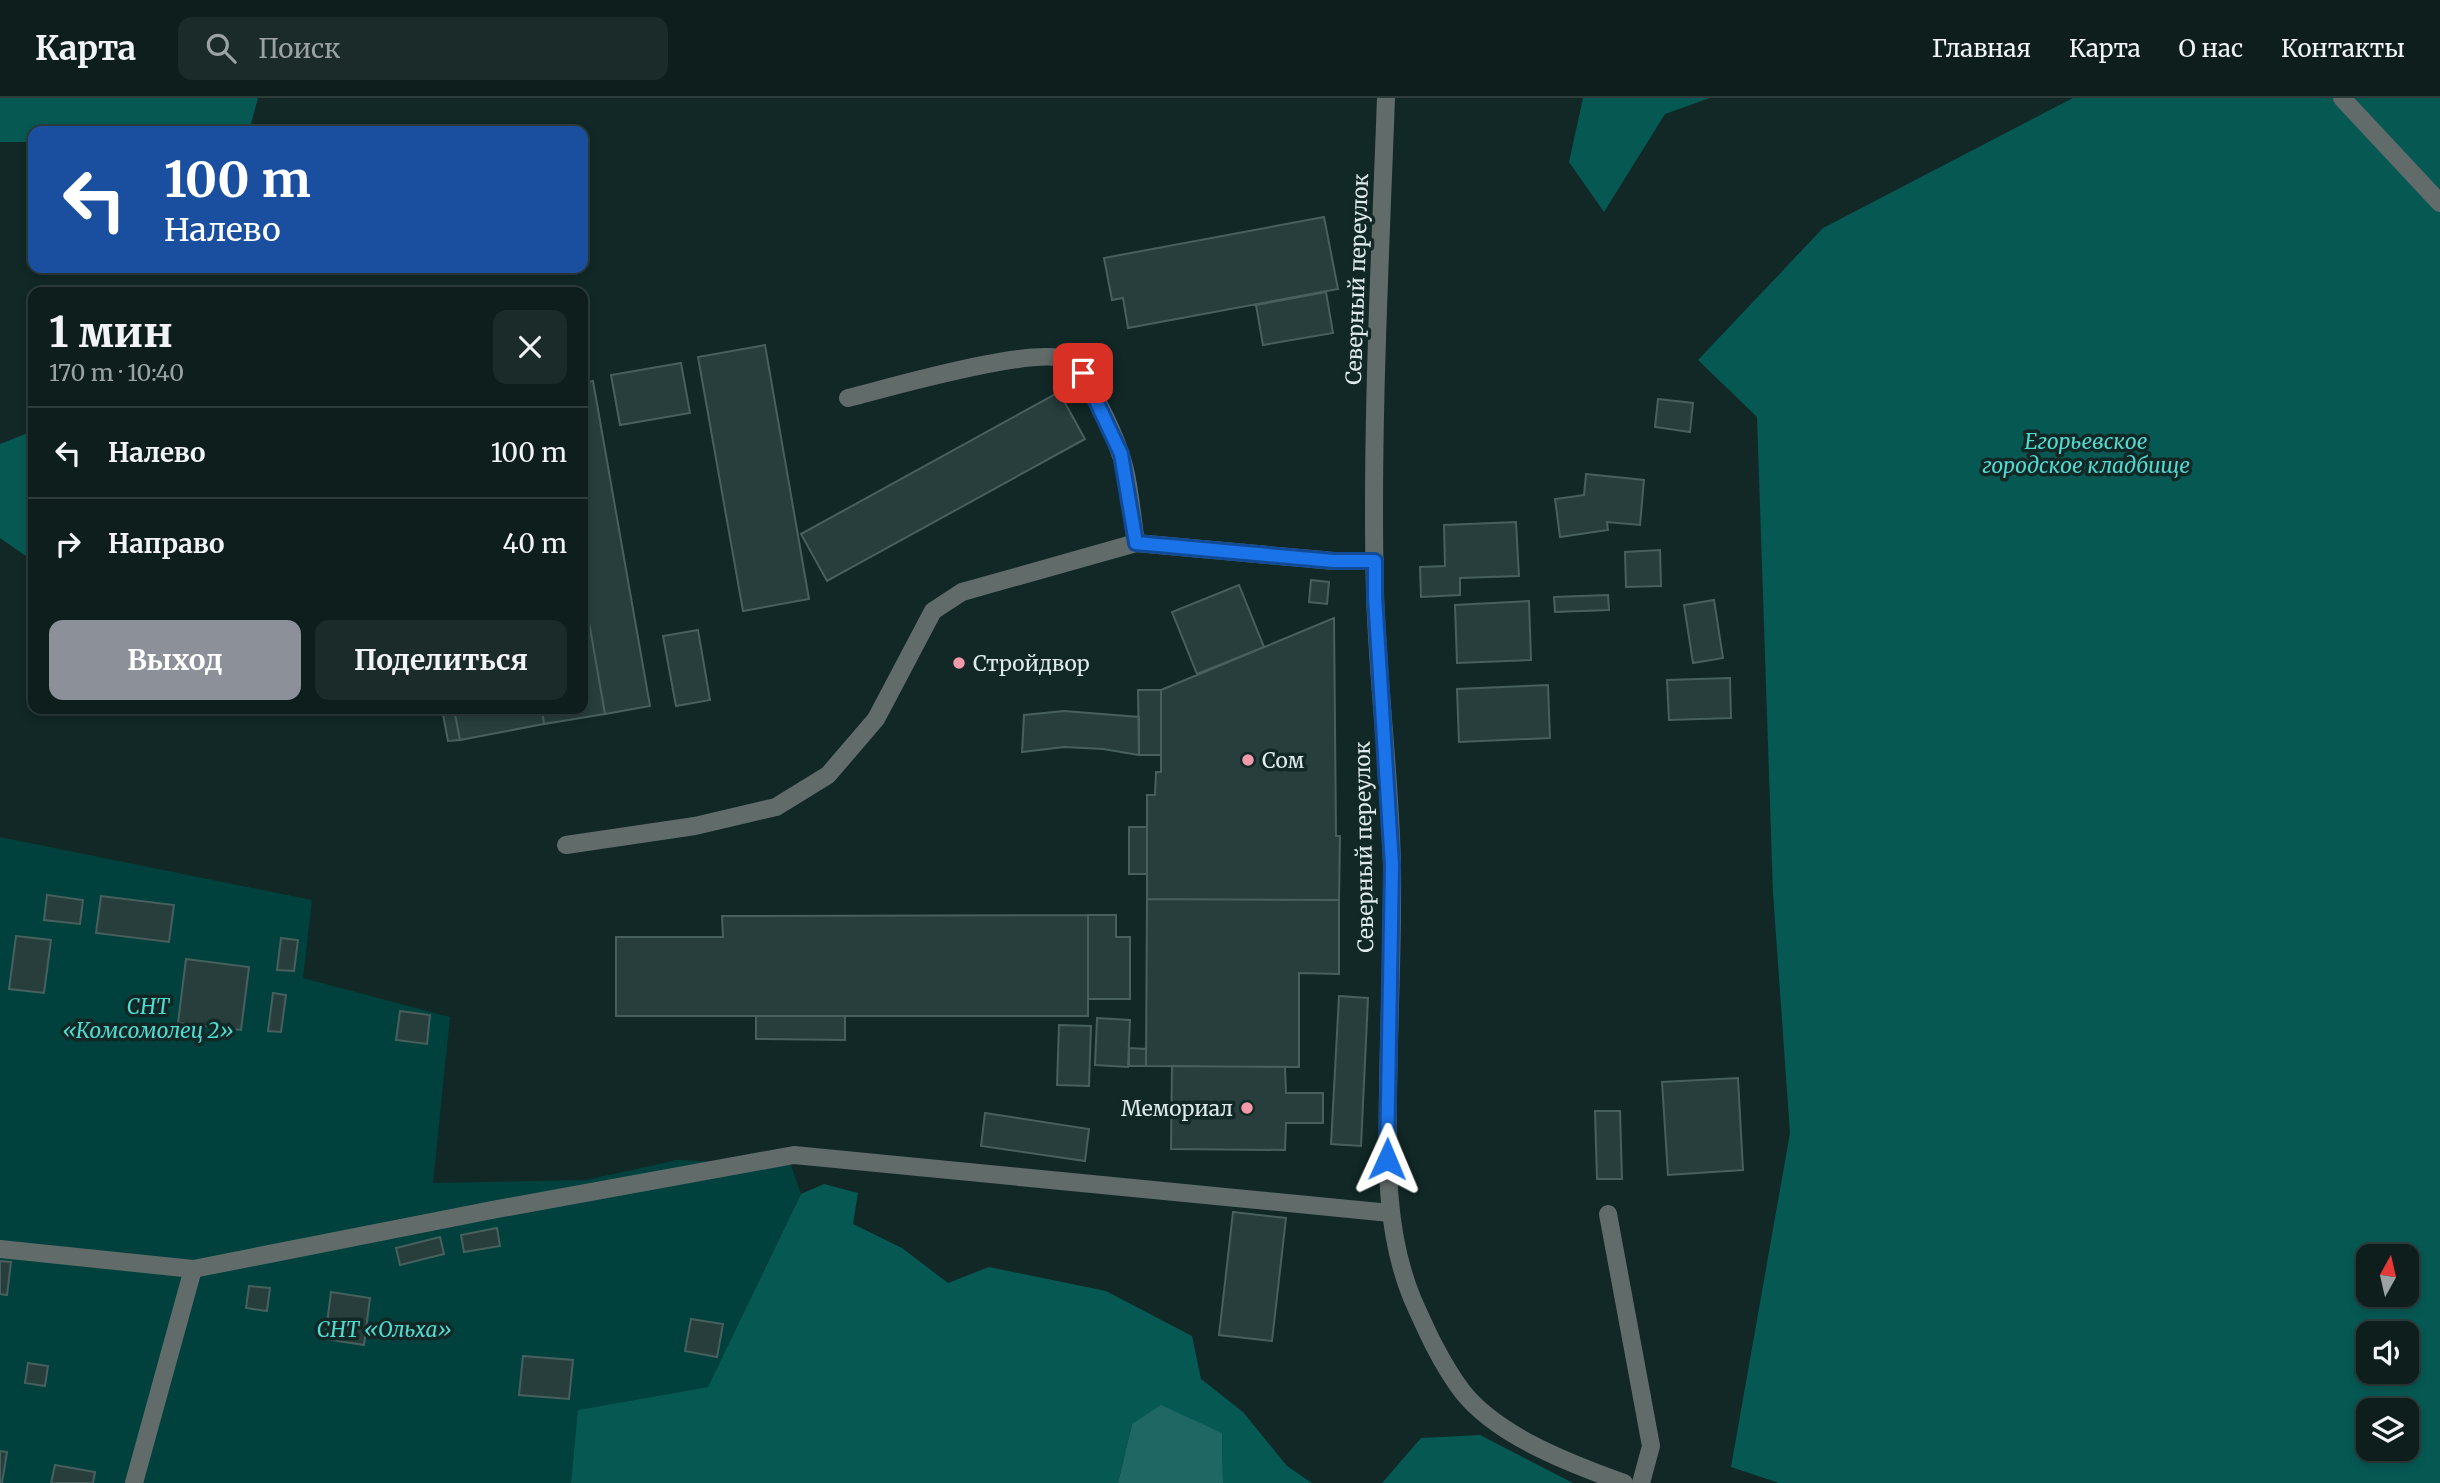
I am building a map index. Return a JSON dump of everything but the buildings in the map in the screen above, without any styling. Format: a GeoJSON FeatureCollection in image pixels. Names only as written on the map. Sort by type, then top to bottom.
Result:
{"type":"FeatureCollection","features":[{"type":"Feature","properties":{"kind":"street","name":"Северный переулок"},"geometry":{"type":"LineString","coordinates":[[1386,98],[1374,417],[1375,597],[1392,865],[1387,1159],[1390,1213],[1399,1261],[1410,1294],[1445,1365],[1464,1393],[1503,1427],[1563,1459],[1624,1483]]}},
{"type":"Feature","properties":{"kind":"street"},"geometry":{"type":"LineString","coordinates":[[2342,98],[2440,203]]}},
{"type":"Feature","properties":{"kind":"street"},"geometry":{"type":"LineString","coordinates":[[848,398],[1010,359],[1042,355],[1066,359],[1083,373],[1121,454],[1136,543]]}},
{"type":"Feature","properties":{"kind":"street"},"geometry":{"type":"LineString","coordinates":[[566,845],[695,826],[776,807],[828,775],[876,719],[933,611],[962,592],[1136,543],[1334,561],[1375,561]]}},
{"type":"Feature","properties":{"kind":"street"},"geometry":{"type":"LineString","coordinates":[[0,1249],[194,1269],[492,1210],[794,1156],[1390,1213]]}},
{"type":"Feature","properties":{"kind":"street"},"geometry":{"type":"LineString","coordinates":[[1608,1214],[1651,1447],[1641,1483]]}},
{"type":"Feature","properties":{"kind":"street"},"geometry":{"type":"LineString","coordinates":[[134,1483],[194,1269]]}},
{"type":"Feature","properties":{"kind":"green space"},"geometry":{"type":"Polygon","coordinates":[[[0,98],[258,98],[250,126],[28,126],[28,142],[0,142],[0,98]]]}},
{"type":"Feature","properties":{"kind":"green space"},"geometry":{"type":"Polygon","coordinates":[[[1583,98],[1710,98],[1665,114],[1604,212],[1569,162],[1583,98]]]}},
{"type":"Feature","properties":{"kind":"green space","name":"Егорьевское городское кладбище"},"geometry":{"type":"Polygon","coordinates":[[[2073,98],[2440,98],[2440,1483],[1779,1483],[1731,1467],[1790,1133],[1773,893],[1757,417],[1698,360],[1823,228],[2073,98]]]}},
{"type":"Feature","properties":{"kind":"green space"},"geometry":{"type":"Polygon","coordinates":[[[28,433],[28,558],[0,538],[0,444],[28,433]]]}},
{"type":"Feature","properties":{"kind":"green space"},"geometry":{"type":"Polygon","coordinates":[[[0,837],[312,900],[303,978],[450,1017],[433,1183],[586,1180],[677,1160],[791,1165],[801,1194],[708,1387],[579,1410],[571,1483],[0,1483],[0,837]]]}},
{"type":"Feature","properties":{"kind":"green space"},"geometry":{"type":"Polygon","coordinates":[[[824,1184],[858,1193],[853,1224],[902,1248],[948,1283],[989,1267],[1106,1291],[1192,1336],[1201,1379],[1243,1412],[1287,1466],[1312,1483],[1223,1483],[1222,1433],[1132,1424],[1118,1483],[571,1483],[578,1410],[708,1387],[801,1194],[824,1184]]]}},
{"type":"Feature","properties":{"kind":"green space"},"geometry":{"type":"Polygon","coordinates":[[[1480,1435],[1573,1483],[1382,1483],[1421,1438],[1480,1435]]]}},
{"type":"Feature","properties":{"kind":"shaded area"},"geometry":{"type":"Polygon","coordinates":[[[1161,1405],[1222,1433],[1223,1483],[1118,1483],[1132,1424],[1161,1405]]]}},
{"type":"Feature","properties":{"kind":"place","name":"Стройдвор"},"geometry":{"type":"Point","coordinates":[959,663]}},
{"type":"Feature","properties":{"kind":"place","name":"Сом"},"geometry":{"type":"Point","coordinates":[1248,760]}},
{"type":"Feature","properties":{"kind":"place","name":"Мемориал"},"geometry":{"type":"Point","coordinates":[1247,1108]}},
{"type":"Feature","properties":{"kind":"route"},"geometry":{"type":"LineString","coordinates":[[1083,373],[1121,454],[1136,543],[1334,561],[1375,561],[1392,865],[1387,1159]]}},
{"type":"Feature","properties":{"kind":"park label","name":"СНТ «Комсомолец 2»"},"geometry":{"type":"Point","coordinates":[148,1018]}},
{"type":"Feature","properties":{"kind":"park label","name":"СНТ «Ольха»"},"geometry":{"type":"Point","coordinates":[384,1329]}}]}
